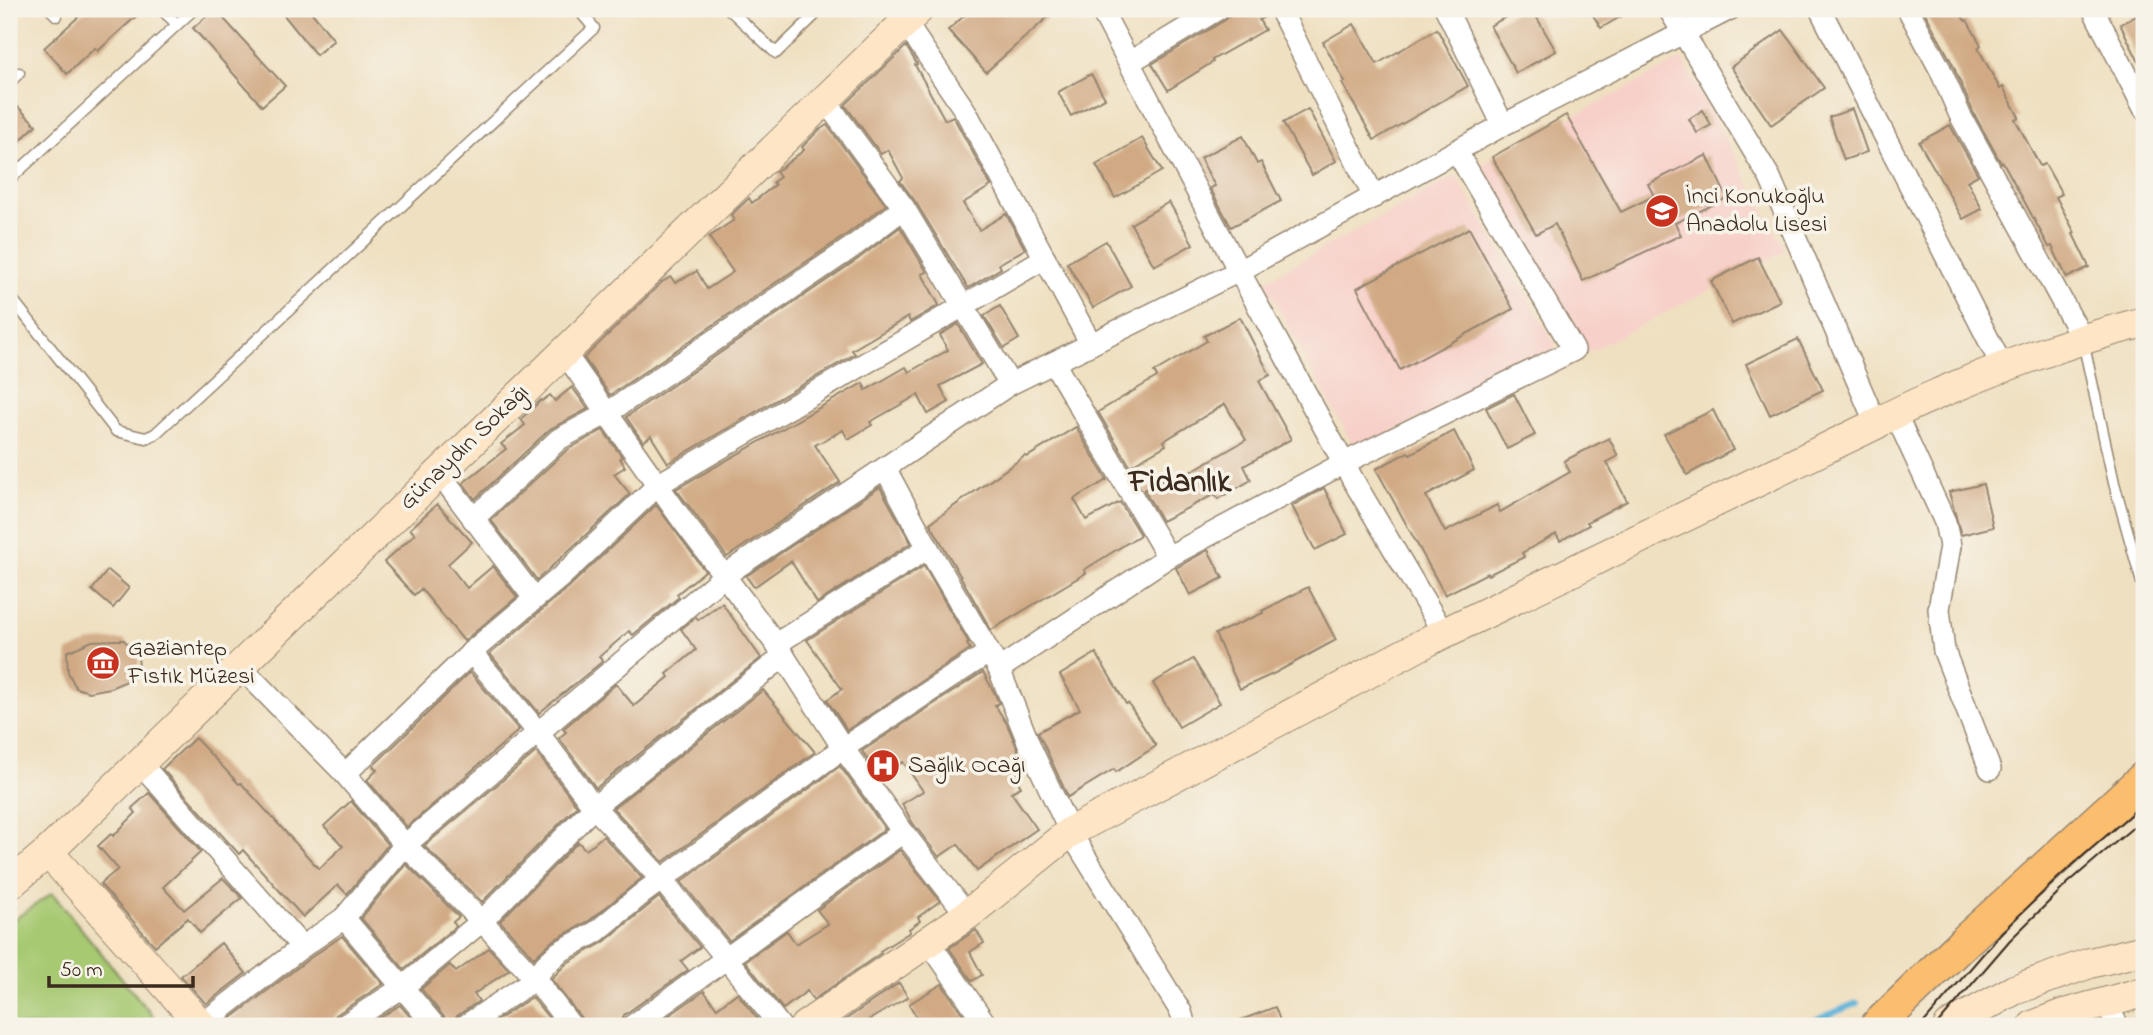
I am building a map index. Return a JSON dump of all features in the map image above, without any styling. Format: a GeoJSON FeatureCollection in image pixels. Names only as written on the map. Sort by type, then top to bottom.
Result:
{"type":"FeatureCollection","features":[{"type":"Feature","properties":{"kind":"main road"},"geometry":{"type":"LineString","coordinates":[[1877,1026],[1963,943],[2144,778]]}},
{"type":"Feature","properties":{"kind":"street"},"geometry":{"type":"LineString","coordinates":[[1101,9],[1239,271],[1345,463],[1444,634]]}},
{"type":"Feature","properties":{"kind":"street"},"geometry":{"type":"LineString","coordinates":[[1130,62],[1218,9]]}},
{"type":"Feature","properties":{"kind":"street"},"geometry":{"type":"LineString","coordinates":[[1280,9],[1374,197]]}},
{"type":"Feature","properties":{"kind":"street"},"geometry":{"type":"LineString","coordinates":[[1446,9],[1503,125]]}},
{"type":"Feature","properties":{"kind":"street"},"geometry":{"type":"LineString","coordinates":[[1669,9],[1770,178],[1885,419],[1945,522],[1950,547],[1939,609],[1944,651],[1990,769]]}},
{"type":"Feature","properties":{"kind":"street"},"geometry":{"type":"LineString","coordinates":[[48,852],[202,1026],[302,947],[344,918],[405,845],[724,575],[1010,384],[1239,271],[1503,125],[1730,9]]}},
{"type":"Feature","properties":{"kind":"street"},"geometry":{"type":"LineString","coordinates":[[1820,9],[2003,368]]}},
{"type":"Feature","properties":{"kind":"street"},"geometry":{"type":"LineString","coordinates":[[1908,9],[1940,69],[1959,115],[2082,338]]}},
{"type":"Feature","properties":{"kind":"street"},"geometry":{"type":"LineString","coordinates":[[2093,9],[2143,102]]}},
{"type":"Feature","properties":{"kind":"street"},"geometry":{"type":"LineString","coordinates":[[912,16],[1091,344]]}},
{"type":"Feature","properties":{"kind":"street","name":"Günaydın Sokağı"},"geometry":{"type":"LineString","coordinates":[[9,885],[48,852],[912,16]]}},
{"type":"Feature","properties":{"kind":"street"},"geometry":{"type":"LineString","coordinates":[[825,100],[904,208],[1010,384]]}},
{"type":"Feature","properties":{"kind":"street"},"geometry":{"type":"LineString","coordinates":[[465,1026],[535,979],[559,952],[596,932],[662,880],[843,748],[1168,556],[1345,463],[1574,350],[1457,152]]}},
{"type":"Feature","properties":{"kind":"street"},"geometry":{"type":"LineString","coordinates":[[473,519],[559,439],[607,414],[851,248],[904,208]]}},
{"type":"Feature","properties":{"kind":"street"},"geometry":{"type":"LineString","coordinates":[[345,774],[471,652],[563,575],[659,484],[1045,258]]}},
{"type":"Feature","properties":{"kind":"street"},"geometry":{"type":"LineString","coordinates":[[805,1026],[967,915],[1070,832],[1444,634],[1885,419],[2003,368],[2082,338],[2144,322]]}},
{"type":"Feature","properties":{"kind":"street"},"geometry":{"type":"LineString","coordinates":[[564,352],[683,521],[780,650],[843,748],[903,832],[967,915]]}},
{"type":"Feature","properties":{"kind":"street"},"geometry":{"type":"LineString","coordinates":[[1054,363],[1168,556]]}},
{"type":"Feature","properties":{"kind":"street"},"geometry":{"type":"LineString","coordinates":[[885,468],[994,661],[1070,832],[1181,1012],[1185,1026]]}},
{"type":"Feature","properties":{"kind":"street"},"geometry":{"type":"LineString","coordinates":[[439,473],[534,598]]}},
{"type":"Feature","properties":{"kind":"street"},"geometry":{"type":"LineString","coordinates":[[343,1026],[404,987],[481,921],[594,807],[780,650],[928,548]]}},
{"type":"Feature","properties":{"kind":"street"},"geometry":{"type":"LineString","coordinates":[[471,652],[537,731],[594,807],[662,880],[780,1026]]}},
{"type":"Feature","properties":{"kind":"street"},"geometry":{"type":"LineString","coordinates":[[240,666],[345,774],[405,845],[535,979],[571,1026]]}},
{"type":"Feature","properties":{"kind":"street"},"geometry":{"type":"LineString","coordinates":[[140,763],[302,947]]}},
{"type":"Feature","properties":{"kind":"street"},"geometry":{"type":"LineString","coordinates":[[632,1026],[903,832]]}},
{"type":"Feature","properties":{"kind":"street"},"geometry":{"type":"LineString","coordinates":[[344,918],[435,1026]]}},
{"type":"Feature","properties":{"kind":"street"},"geometry":{"type":"LineString","coordinates":[[929,942],[987,1026]]}},
{"type":"Feature","properties":{"kind":"street"},"geometry":{"type":"LineString","coordinates":[[1949,1026],[2014,990],[2090,962],[2144,950]]}},
{"type":"Feature","properties":{"kind":"street"},"geometry":{"type":"LineString","coordinates":[[2033,1026],[2112,1014],[2144,992]]}},
{"type":"Feature","properties":{"kind":"lane"},"geometry":{"type":"LineString","coordinates":[[161,9],[177,24]]}},
{"type":"Feature","properties":{"kind":"lane"},"geometry":{"type":"LineString","coordinates":[[9,180],[194,9]]}},
{"type":"Feature","properties":{"kind":"lane"},"geometry":{"type":"LineString","coordinates":[[9,295],[116,431],[146,438],[155,433],[594,28],[578,9]]}},
{"type":"Feature","properties":{"kind":"lane"},"geometry":{"type":"LineString","coordinates":[[729,9],[776,53],[821,9]]}},
{"type":"Feature","properties":{"kind":"lane"},"geometry":{"type":"LineString","coordinates":[[9,83],[19,73]]}},
{"type":"Feature","properties":{"kind":"lane"},"geometry":{"type":"LineString","coordinates":[[2082,338],[2114,483],[2144,590]]}},
{"type":"Feature","properties":{"kind":"shaded area"},"geometry":{"type":"Polygon","coordinates":[[[1682,59],[1786,251],[1586,353],[1479,166],[1682,59]]]}},
{"type":"Feature","properties":{"kind":"shaded area"},"geometry":{"type":"Polygon","coordinates":[[[1456,176],[1557,347],[1356,451],[1264,281],[1456,176]]]}},
{"type":"Feature","properties":{"kind":"green space"},"geometry":{"type":"Polygon","coordinates":[[[52,893],[161,1026],[9,1026],[9,923],[52,893]]]}},
{"type":"Feature","properties":{"kind":"building"},"geometry":{"type":"Polygon","coordinates":[[[87,9],[144,9],[98,51],[95,48],[67,74],[44,48],[87,9]]]}},
{"type":"Feature","properties":{"kind":"building"},"geometry":{"type":"Polygon","coordinates":[[[215,9],[285,86],[262,106],[193,28],[215,9]]]}},
{"type":"Feature","properties":{"kind":"building"},"geometry":{"type":"Polygon","coordinates":[[[279,9],[309,9],[334,40],[316,55],[279,9]]]}},
{"type":"Feature","properties":{"kind":"building"},"geometry":{"type":"Polygon","coordinates":[[[972,9],[1057,9],[986,72],[948,30],[972,9]]]}},
{"type":"Feature","properties":{"kind":"building"},"geometry":{"type":"Polygon","coordinates":[[[1231,9],[1267,9],[1268,15],[1259,20],[1265,30],[1212,60],[1213,62],[1168,90],[1152,64],[1225,20],[1231,9]]]}},
{"type":"Feature","properties":{"kind":"building"},"geometry":{"type":"Polygon","coordinates":[[[1520,9],[1532,9],[1556,51],[1516,73],[1490,26],[1520,9]]]}},
{"type":"Feature","properties":{"kind":"building"},"geometry":{"type":"Polygon","coordinates":[[[1589,9],[1634,9],[1601,28],[1589,9]]]}},
{"type":"Feature","properties":{"kind":"building"},"geometry":{"type":"Polygon","coordinates":[[[1923,9],[1958,9],[1965,21],[1967,20],[1981,45],[1978,48],[2019,117],[2015,119],[2040,166],[2045,164],[2062,194],[2056,197],[2089,267],[2067,278],[2052,246],[2049,247],[1973,112],[1952,63],[1923,9]]]}},
{"type":"Feature","properties":{"kind":"building"},"geometry":{"type":"Polygon","coordinates":[[[2144,12],[2144,72],[2120,24],[2144,12]]]}},
{"type":"Feature","properties":{"kind":"building"},"geometry":{"type":"Polygon","coordinates":[[[1354,24],[1377,64],[1437,29],[1468,86],[1374,140],[1323,42],[1354,24]]]}},
{"type":"Feature","properties":{"kind":"building"},"geometry":{"type":"Polygon","coordinates":[[[1783,30],[1824,88],[1771,125],[1731,67],[1783,30]]]}},
{"type":"Feature","properties":{"kind":"building"},"geometry":{"type":"Polygon","coordinates":[[[906,46],[945,120],[953,116],[991,186],[963,203],[979,230],[1006,214],[1025,249],[999,264],[1001,268],[968,288],[900,181],[903,178],[888,150],[881,154],[845,105],[906,46]]]}},
{"type":"Feature","properties":{"kind":"building"},"geometry":{"type":"Polygon","coordinates":[[[1091,74],[1105,98],[1071,116],[1058,92],[1091,74]]]}},
{"type":"Feature","properties":{"kind":"building"},"geometry":{"type":"Polygon","coordinates":[[[9,98],[36,125],[9,152],[9,98]]]}},
{"type":"Feature","properties":{"kind":"building"},"geometry":{"type":"Polygon","coordinates":[[[1308,109],[1336,161],[1312,175],[1283,123],[1308,109]]]}},
{"type":"Feature","properties":{"kind":"building"},"geometry":{"type":"Polygon","coordinates":[[[1852,109],[1867,152],[1844,160],[1829,117],[1852,109]]]}},
{"type":"Feature","properties":{"kind":"building"},"geometry":{"type":"Polygon","coordinates":[[[1703,110],[1711,125],[1697,133],[1689,119],[1703,110]]]}},
{"type":"Feature","properties":{"kind":"building"},"geometry":{"type":"Polygon","coordinates":[[[1566,115],[1621,212],[1654,196],[1648,184],[1707,155],[1727,198],[1675,223],[1681,235],[1583,281],[1555,224],[1536,234],[1492,157],[1566,115]]]}},
{"type":"Feature","properties":{"kind":"building"},"geometry":{"type":"Polygon","coordinates":[[[827,125],[886,205],[610,395],[584,358],[662,282],[671,277],[675,283],[697,271],[707,289],[733,272],[709,237],[734,220],[731,215],[749,198],[752,203],[775,185],[773,182],[780,177],[776,172],[804,150],[802,147],[827,125]]]}},
{"type":"Feature","properties":{"kind":"building"},"geometry":{"type":"Polygon","coordinates":[[[1950,125],[1978,175],[1967,181],[1982,209],[1963,219],[1919,142],[1950,125]]]}},
{"type":"Feature","properties":{"kind":"building"},"geometry":{"type":"Polygon","coordinates":[[[1243,136],[1257,164],[1261,162],[1281,201],[1231,227],[1210,188],[1215,186],[1200,158],[1243,136]]]}},
{"type":"Feature","properties":{"kind":"building"},"geometry":{"type":"Polygon","coordinates":[[[1142,138],[1162,171],[1115,198],[1096,165],[1142,138]]]}},
{"type":"Feature","properties":{"kind":"building"},"geometry":{"type":"Polygon","coordinates":[[[1169,202],[1193,244],[1154,266],[1131,224],[1169,202]]]}},
{"type":"Feature","properties":{"kind":"building"},"geometry":{"type":"Polygon","coordinates":[[[900,227],[927,272],[922,274],[939,305],[910,322],[908,317],[852,350],[855,354],[668,463],[651,436],[643,442],[626,417],[858,259],[900,227]]]}},
{"type":"Feature","properties":{"kind":"building"},"geometry":{"type":"Polygon","coordinates":[[[1469,228],[1513,309],[1400,370],[1357,288],[1469,228]]]}},
{"type":"Feature","properties":{"kind":"building"},"geometry":{"type":"Polygon","coordinates":[[[1106,241],[1131,286],[1093,308],[1067,263],[1106,241]]]}},
{"type":"Feature","properties":{"kind":"building"},"geometry":{"type":"Polygon","coordinates":[[[1758,257],[1780,301],[1732,324],[1711,281],[1758,257]]]}},
{"type":"Feature","properties":{"kind":"building"},"geometry":{"type":"Polygon","coordinates":[[[1000,306],[1019,339],[1004,348],[984,316],[1000,306]]]}},
{"type":"Feature","properties":{"kind":"building"},"geometry":{"type":"Polygon","coordinates":[[[1240,317],[1270,375],[1259,381],[1291,439],[1244,466],[1251,480],[1218,499],[1215,494],[1162,521],[1144,490],[1176,472],[1179,478],[1246,440],[1225,404],[1164,441],[1166,445],[1130,466],[1098,412],[1157,377],[1154,372],[1207,341],[1204,336],[1240,317]]]}},
{"type":"Feature","properties":{"kind":"building"},"geometry":{"type":"Polygon","coordinates":[[[958,324],[982,364],[940,386],[949,402],[928,414],[918,395],[870,422],[872,425],[848,439],[843,430],[815,445],[840,482],[727,557],[676,489],[863,383],[866,390],[906,367],[909,372],[948,350],[940,335],[958,324]]]}},
{"type":"Feature","properties":{"kind":"building"},"geometry":{"type":"Polygon","coordinates":[[[1798,339],[1823,390],[1770,415],[1746,364],[1798,339]]]}},
{"type":"Feature","properties":{"kind":"building"},"geometry":{"type":"Polygon","coordinates":[[[572,387],[588,409],[550,429],[475,499],[463,483],[506,449],[501,444],[525,425],[521,419],[541,400],[550,395],[555,401],[572,387]]]}},
{"type":"Feature","properties":{"kind":"building"},"geometry":{"type":"Polygon","coordinates":[[[1514,394],[1535,435],[1507,449],[1486,408],[1514,394]]]}},
{"type":"Feature","properties":{"kind":"building"},"geometry":{"type":"Polygon","coordinates":[[[1713,410],[1733,450],[1687,475],[1664,434],[1713,410]]]}},
{"type":"Feature","properties":{"kind":"building"},"geometry":{"type":"Polygon","coordinates":[[[1076,427],[1107,480],[1074,499],[1086,520],[1120,502],[1140,535],[1084,570],[1086,573],[991,630],[930,523],[1025,456],[1076,427]]]}},
{"type":"Feature","properties":{"kind":"building"},"geometry":{"type":"Polygon","coordinates":[[[603,430],[622,457],[620,458],[625,467],[614,474],[630,494],[537,580],[491,520],[567,450],[603,430]]]}},
{"type":"Feature","properties":{"kind":"building"},"geometry":{"type":"Polygon","coordinates":[[[1454,431],[1474,470],[1426,496],[1445,532],[1497,505],[1500,512],[1570,472],[1564,461],[1609,438],[1618,456],[1607,462],[1627,501],[1587,522],[1589,525],[1560,541],[1556,534],[1522,553],[1524,557],[1445,595],[1376,469],[1454,431]]]}},
{"type":"Feature","properties":{"kind":"building"},"geometry":{"type":"Polygon","coordinates":[[[1983,484],[1993,527],[1961,535],[1949,492],[1983,484]]]}},
{"type":"Feature","properties":{"kind":"building"},"geometry":{"type":"Polygon","coordinates":[[[880,487],[911,543],[817,603],[791,561],[754,587],[746,576],[880,487]]]}},
{"type":"Feature","properties":{"kind":"building"},"geometry":{"type":"Polygon","coordinates":[[[1324,488],[1347,534],[1315,550],[1292,506],[1324,488]]]}},
{"type":"Feature","properties":{"kind":"building"},"geometry":{"type":"Polygon","coordinates":[[[437,504],[472,542],[448,564],[467,588],[493,566],[517,597],[464,641],[421,589],[414,595],[384,562],[415,534],[410,529],[437,504]]]}},
{"type":"Feature","properties":{"kind":"building"},"geometry":{"type":"Polygon","coordinates":[[[656,505],[705,571],[677,594],[679,597],[633,635],[629,631],[599,657],[603,661],[539,713],[490,654],[571,585],[656,505]]]}},
{"type":"Feature","properties":{"kind":"building"},"geometry":{"type":"Polygon","coordinates":[[[1208,550],[1223,578],[1190,595],[1176,568],[1208,550]]]}},
{"type":"Feature","properties":{"kind":"building"},"geometry":{"type":"Polygon","coordinates":[[[924,566],[970,649],[847,730],[827,700],[842,689],[807,640],[924,566]]]}},
{"type":"Feature","properties":{"kind":"building"},"geometry":{"type":"Polygon","coordinates":[[[108,570],[129,588],[113,608],[92,590],[108,570]]]}},
{"type":"Feature","properties":{"kind":"building"},"geometry":{"type":"Polygon","coordinates":[[[1308,587],[1336,640],[1240,689],[1215,634],[1263,613],[1262,611],[1308,587]]]}},
{"type":"Feature","properties":{"kind":"building"},"geometry":{"type":"Polygon","coordinates":[[[722,603],[761,658],[596,788],[559,738],[566,732],[563,729],[616,684],[634,706],[696,650],[681,629],[696,617],[698,620],[722,603]]]}},
{"type":"Feature","properties":{"kind":"building","name":"Gaziantep Fıstık Müzesi"},"geometry":{"type":"Polygon","coordinates":[[[124,640],[138,655],[139,670],[132,679],[110,688],[89,692],[76,688],[68,672],[67,652],[92,641],[124,640]]]}},
{"type":"Feature","properties":{"kind":"building"},"geometry":{"type":"Polygon","coordinates":[[[1096,653],[1126,704],[1128,703],[1156,746],[1116,772],[1114,769],[1068,797],[1038,732],[1080,709],[1060,675],[1096,653]]]}},
{"type":"Feature","properties":{"kind":"building"},"geometry":{"type":"Polygon","coordinates":[[[1193,659],[1220,703],[1179,727],[1153,683],[1193,659]]]}},
{"type":"Feature","properties":{"kind":"building"},"geometry":{"type":"Polygon","coordinates":[[[470,672],[519,730],[407,827],[367,780],[377,770],[373,766],[470,672]]]}},
{"type":"Feature","properties":{"kind":"building"},"geometry":{"type":"Polygon","coordinates":[[[983,672],[999,703],[995,705],[1007,724],[1026,768],[1015,776],[1021,787],[1011,792],[1037,829],[977,871],[958,844],[939,857],[912,822],[902,804],[923,791],[903,762],[880,778],[862,751],[983,672]]]}},
{"type":"Feature","properties":{"kind":"building"},"geometry":{"type":"Polygon","coordinates":[[[763,690],[815,752],[663,862],[613,808],[763,690]]]}},
{"type":"Feature","properties":{"kind":"building"},"geometry":{"type":"Polygon","coordinates":[[[195,738],[239,784],[241,783],[319,869],[343,846],[324,826],[351,801],[388,845],[347,894],[338,885],[303,917],[243,850],[239,854],[162,769],[195,738]]]}},
{"type":"Feature","properties":{"kind":"building"},"geometry":{"type":"Polygon","coordinates":[[[536,752],[577,806],[482,902],[424,846],[536,752]]]}},
{"type":"Feature","properties":{"kind":"building"},"geometry":{"type":"Polygon","coordinates":[[[840,766],[885,829],[729,941],[681,882],[840,766]]]}},
{"type":"Feature","properties":{"kind":"building"},"geometry":{"type":"Polygon","coordinates":[[[149,793],[201,852],[163,887],[184,910],[223,878],[242,898],[200,933],[188,918],[155,946],[100,884],[118,869],[98,846],[111,834],[113,836],[136,813],[132,808],[149,793]]]}},
{"type":"Feature","properties":{"kind":"building"},"geometry":{"type":"Polygon","coordinates":[[[603,836],[642,878],[589,921],[552,941],[534,958],[500,921],[578,842],[586,850],[603,836]]]}},
{"type":"Feature","properties":{"kind":"building"},"geometry":{"type":"Polygon","coordinates":[[[900,850],[940,901],[918,917],[920,921],[909,929],[910,932],[813,1000],[807,991],[783,1009],[745,961],[787,931],[796,944],[828,924],[817,910],[900,850]]]}},
{"type":"Feature","properties":{"kind":"building"},"geometry":{"type":"Polygon","coordinates":[[[406,864],[459,917],[453,922],[456,926],[404,969],[361,918],[406,864]]]}},
{"type":"Feature","properties":{"kind":"building"},"geometry":{"type":"Polygon","coordinates":[[[659,897],[700,947],[681,961],[688,970],[624,1015],[619,1026],[584,1026],[581,1018],[551,979],[567,963],[604,942],[659,897]]]}},
{"type":"Feature","properties":{"kind":"building"},"geometry":{"type":"Polygon","coordinates":[[[976,930],[984,943],[970,952],[982,975],[972,981],[949,948],[976,930]]]}},
{"type":"Feature","properties":{"kind":"building"},"geometry":{"type":"Polygon","coordinates":[[[342,936],[383,984],[336,1015],[328,1026],[221,1026],[310,958],[342,936]]]}},
{"type":"Feature","properties":{"kind":"building"},"geometry":{"type":"Polygon","coordinates":[[[221,943],[246,973],[206,1004],[181,976],[221,943]]]}},
{"type":"Feature","properties":{"kind":"building"},"geometry":{"type":"Polygon","coordinates":[[[489,948],[509,970],[474,994],[479,1001],[457,1016],[452,1026],[448,1026],[445,1018],[421,989],[450,965],[456,972],[489,948]]]}},
{"type":"Feature","properties":{"kind":"building"},"geometry":{"type":"Polygon","coordinates":[[[899,983],[908,997],[867,1021],[870,1026],[836,1026],[899,983]]]}},
{"type":"Feature","properties":{"kind":"building"},"geometry":{"type":"Polygon","coordinates":[[[942,984],[971,1026],[922,1026],[909,1004],[942,984]]]}},
{"type":"Feature","properties":{"kind":"building"},"geometry":{"type":"Polygon","coordinates":[[[704,991],[717,1008],[737,993],[762,1025],[654,1026],[704,991]]]}},
{"type":"Feature","properties":{"kind":"building"},"geometry":{"type":"Polygon","coordinates":[[[532,997],[555,1026],[488,1026],[532,997]]]}},
{"type":"Feature","properties":{"kind":"building"},"geometry":{"type":"Polygon","coordinates":[[[400,1005],[418,1026],[367,1026],[400,1005]]]}},
{"type":"Feature","properties":{"kind":"building"},"geometry":{"type":"Polygon","coordinates":[[[1275,1007],[1282,1026],[1228,1026],[1228,1025],[1275,1007]]]}},
{"type":"Feature","properties":{"kind":"waterway"},"geometry":{"type":"LineString","coordinates":[[1802,1026],[1857,1003]]}},
{"type":"Feature","properties":{"kind":"tram line"},"geometry":{"type":"LineString","coordinates":[[1921,1026],[2002,932],[2061,875],[2144,803]]}},
{"type":"Feature","properties":{"kind":"tram line"},"geometry":{"type":"LineString","coordinates":[[1936,1026],[2010,940],[2068,883],[2144,818]]}},
{"type":"Feature","properties":{"kind":"place","name":"İnci Konukoğlu Anadolu Lisesi"},"geometry":{"type":"Point","coordinates":[1662,211]}},
{"type":"Feature","properties":{"kind":"place","name":"Gaziantep Fıstık Müzesi"},"geometry":{"type":"Point","coordinates":[103,663]}},
{"type":"Feature","properties":{"kind":"place","name":"Sağlık Ocağı"},"geometry":{"type":"Point","coordinates":[883,766]}},
{"type":"Feature","properties":{"kind":"district","name":"Fidanlık"},"geometry":{"type":"Point","coordinates":[1180,483]}}]}
